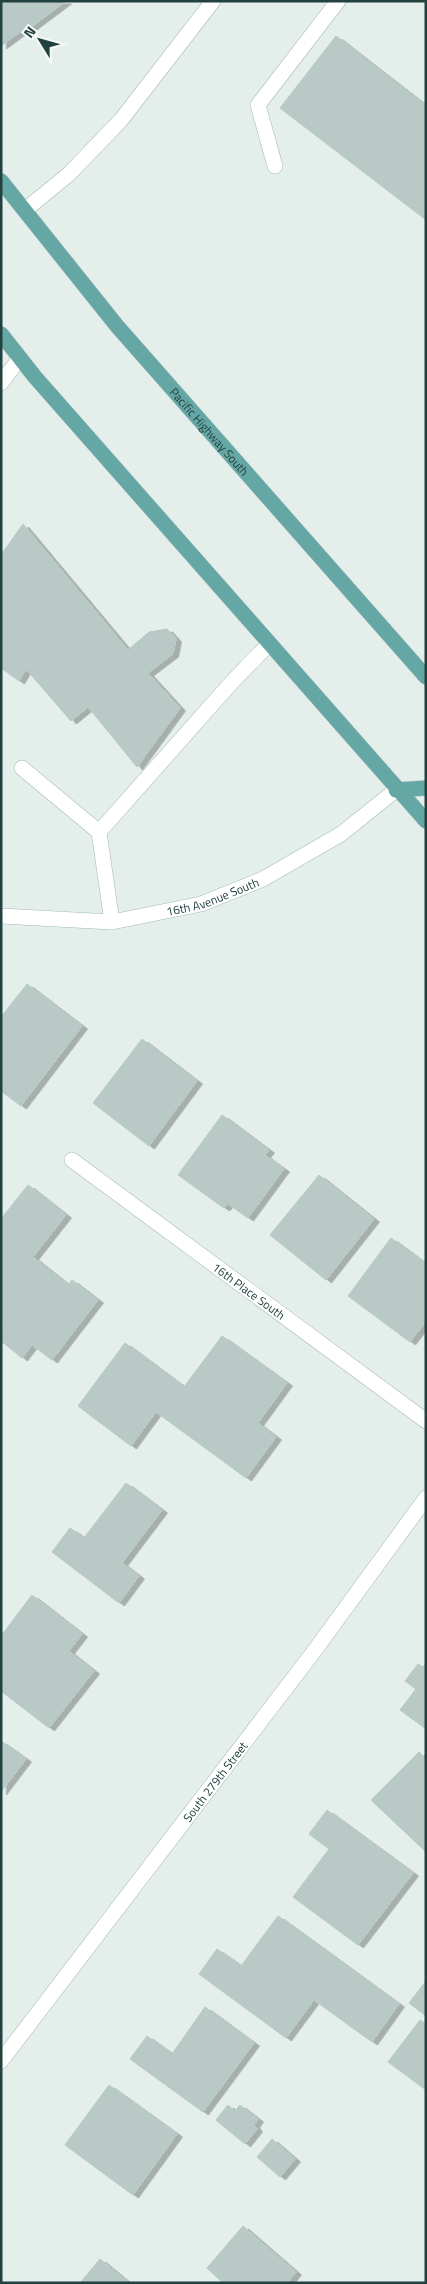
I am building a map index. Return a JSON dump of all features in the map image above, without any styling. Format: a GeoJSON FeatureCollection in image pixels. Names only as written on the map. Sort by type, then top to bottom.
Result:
{"type":"FeatureCollection","features":[{"type":"Feature","properties":{"kind":"main road","name":"Pacific Highway South"},"geometry":{"type":"LineString","coordinates":[[1,181],[117,326],[426,676]]}},
{"type":"Feature","properties":{"kind":"main road"},"geometry":{"type":"LineString","coordinates":[[1,334],[396,790],[426,821]]}},
{"type":"Feature","properties":{"kind":"main road"},"geometry":{"type":"LineString","coordinates":[[396,790],[426,788]]}},
{"type":"Feature","properties":{"kind":"street"},"geometry":{"type":"LineString","coordinates":[[25,210],[69,174],[122,120],[213,1]]}},
{"type":"Feature","properties":{"kind":"street"},"geometry":{"type":"LineString","coordinates":[[275,166],[258,105],[338,1]]}},
{"type":"Feature","properties":{"kind":"street"},"geometry":{"type":"LineString","coordinates":[[1,383],[20,358]]}},
{"type":"Feature","properties":{"kind":"street"},"geometry":{"type":"LineString","coordinates":[[99,832],[232,682],[269,644]]}},
{"type":"Feature","properties":{"kind":"street"},"geometry":{"type":"LineString","coordinates":[[22,768],[99,832],[112,922]]}},
{"type":"Feature","properties":{"kind":"street","name":"16th Avenue South"},"geometry":{"type":"LineString","coordinates":[[1,916],[112,922],[201,904],[263,879],[341,834],[396,790]]}},
{"type":"Feature","properties":{"kind":"street","name":"16th Place South"},"geometry":{"type":"LineString","coordinates":[[72,1160],[426,1421]]}},
{"type":"Feature","properties":{"kind":"street","name":"South 279th Street"},"geometry":{"type":"LineString","coordinates":[[1,2061],[423,1508]]}},
{"type":"Feature","properties":{"kind":"building"},"geometry":{"type":"Polygon","coordinates":[[[1,1],[66,1],[26,31],[24,29],[1,46],[1,1]]]}},
{"type":"Feature","properties":{"kind":"building"},"geometry":{"type":"Polygon","coordinates":[[[336,36],[426,106],[426,220],[280,108],[336,36]]]}},
{"type":"Feature","properties":{"kind":"building"},"geometry":{"type":"Polygon","coordinates":[[[23,524],[128,650],[149,632],[167,629],[176,639],[173,654],[148,673],[180,708],[137,767],[88,707],[71,721],[26,669],[19,681],[1,668],[1,555],[23,524]]]}},
{"type":"Feature","properties":{"kind":"building"},"geometry":{"type":"Polygon","coordinates":[[[27,984],[82,1026],[21,1106],[1,1091],[1,1017],[27,984]]]}},
{"type":"Feature","properties":{"kind":"building"},"geometry":{"type":"Polygon","coordinates":[[[142,1039],[197,1081],[149,1146],[93,1103],[142,1039]]]}},
{"type":"Feature","properties":{"kind":"building"},"geometry":{"type":"Polygon","coordinates":[[[222,1115],[269,1150],[265,1155],[284,1169],[248,1218],[228,1204],[224,1208],[178,1175],[222,1115]]]}},
{"type":"Feature","properties":{"kind":"building"},"geometry":{"type":"Polygon","coordinates":[[[319,1175],[374,1219],[326,1280],[270,1235],[319,1175]]]}},
{"type":"Feature","properties":{"kind":"building"},"geometry":{"type":"Polygon","coordinates":[[[28,1185],[66,1215],[33,1257],[68,1285],[72,1280],[98,1300],[52,1360],[32,1345],[22,1358],[1,1341],[1,1326],[4,1322],[1,1320],[1,1219],[28,1185]]]}},
{"type":"Feature","properties":{"kind":"building"},"geometry":{"type":"Polygon","coordinates":[[[391,1238],[426,1264],[426,1321],[410,1342],[348,1296],[391,1238]]]}},
{"type":"Feature","properties":{"kind":"building"},"geometry":{"type":"Polygon","coordinates":[[[222,1336],[287,1383],[258,1423],[276,1437],[246,1478],[156,1412],[131,1446],[78,1406],[125,1343],[184,1387],[222,1336]]]}},
{"type":"Feature","properties":{"kind":"building"},"geometry":{"type":"Polygon","coordinates":[[[126,1483],[162,1510],[122,1563],[139,1576],[119,1603],[52,1552],[70,1528],[84,1538],[126,1483]]]}},
{"type":"Feature","properties":{"kind":"building"},"geometry":{"type":"Polygon","coordinates":[[[32,1595],[82,1634],[69,1651],[94,1671],[49,1728],[1,1691],[1,1636],[32,1595]]]}},
{"type":"Feature","properties":{"kind":"building"},"geometry":{"type":"Polygon","coordinates":[[[426,1663],[426,1729],[400,1710],[416,1689],[405,1681],[418,1664],[423,1667],[426,1663]]]}},
{"type":"Feature","properties":{"kind":"building"},"geometry":{"type":"Polygon","coordinates":[[[1,1741],[26,1759],[1,1792],[1,1741]]]}},
{"type":"Feature","properties":{"kind":"building"},"geometry":{"type":"Polygon","coordinates":[[[419,1752],[426,1759],[426,1852],[371,1800],[419,1752]]]}},
{"type":"Feature","properties":{"kind":"building"},"geometry":{"type":"Polygon","coordinates":[[[327,1810],[413,1873],[358,1945],[293,1897],[329,1849],[309,1834],[327,1810]]]}},
{"type":"Feature","properties":{"kind":"building"},"geometry":{"type":"Polygon","coordinates":[[[278,1916],[399,2004],[372,2042],[314,2000],[286,2038],[199,1974],[217,1949],[241,1966],[278,1916]]]}},
{"type":"Feature","properties":{"kind":"building"},"geometry":{"type":"Polygon","coordinates":[[[426,1981],[426,2016],[409,2003],[426,1981]]]}},
{"type":"Feature","properties":{"kind":"building"},"geometry":{"type":"Polygon","coordinates":[[[205,2007],[254,2043],[203,2112],[130,2059],[147,2036],[172,2054],[205,2007]]]}},
{"type":"Feature","properties":{"kind":"building"},"geometry":{"type":"Polygon","coordinates":[[[420,2020],[426,2024],[426,2090],[388,2062],[420,2020]]]}},
{"type":"Feature","properties":{"kind":"building"},"geometry":{"type":"Polygon","coordinates":[[[109,2085],[177,2134],[133,2195],[65,2145],[109,2085]]]}},
{"type":"Feature","properties":{"kind":"building"},"geometry":{"type":"Polygon","coordinates":[[[228,2105],[235,2111],[240,2105],[258,2119],[254,2125],[257,2129],[245,2144],[216,2120],[228,2105]]]}},
{"type":"Feature","properties":{"kind":"building"},"geometry":{"type":"Polygon","coordinates":[[[272,2139],[295,2159],[280,2177],[257,2157],[272,2139]]]}},
{"type":"Feature","properties":{"kind":"building"},"geometry":{"type":"Polygon","coordinates":[[[243,2226],[296,2272],[287,2283],[223,2283],[207,2268],[243,2226]]]}},
{"type":"Feature","properties":{"kind":"building"},"geometry":{"type":"Polygon","coordinates":[[[100,2259],[129,2283],[80,2283],[100,2259]]]}}]}
